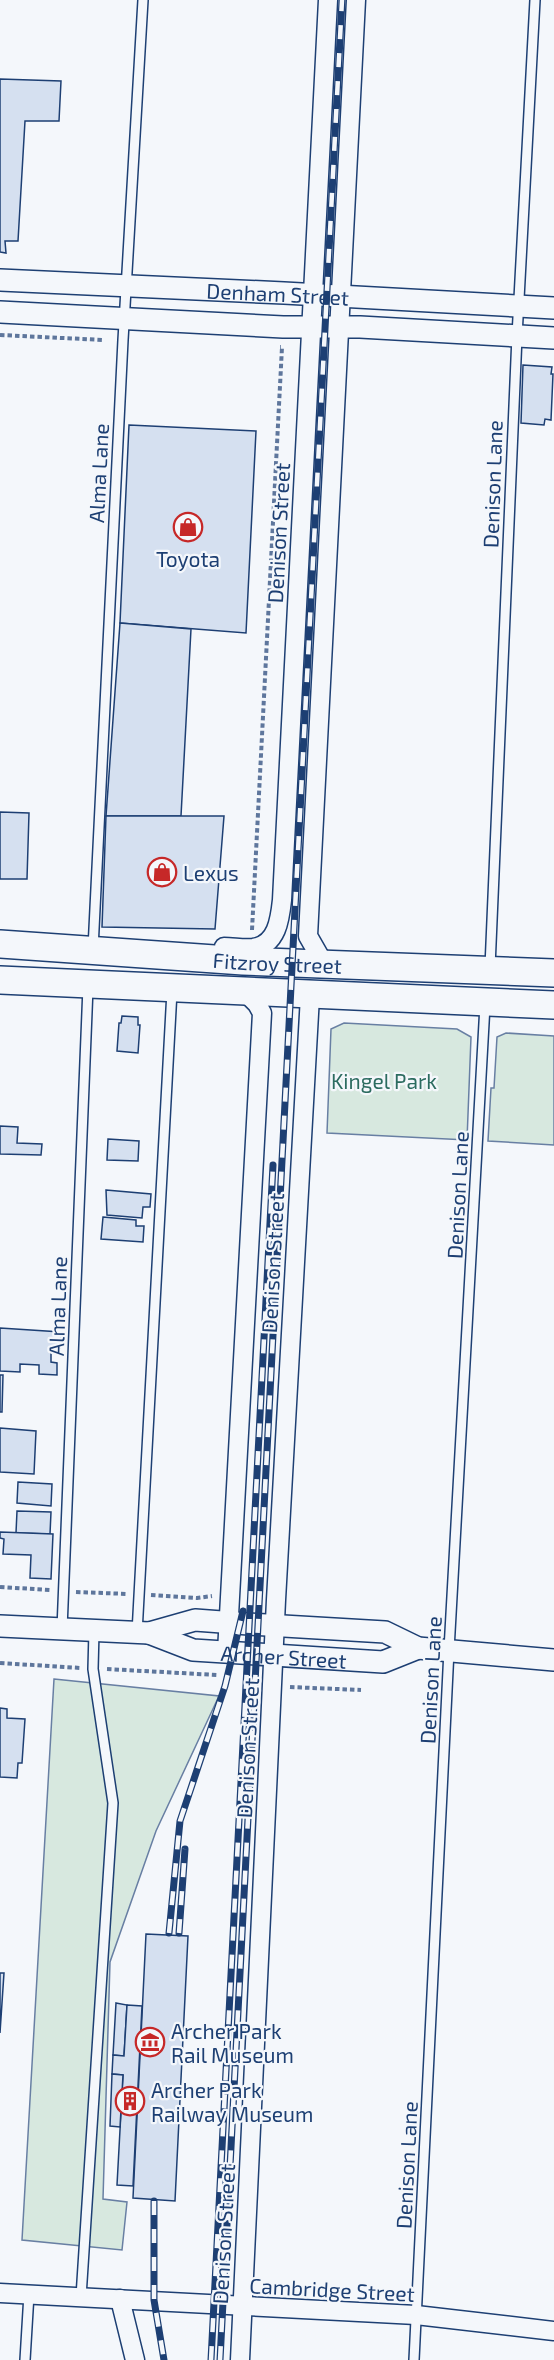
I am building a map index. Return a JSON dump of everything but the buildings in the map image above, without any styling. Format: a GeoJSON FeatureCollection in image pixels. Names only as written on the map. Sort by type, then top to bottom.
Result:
{"type":"FeatureCollection","features":[{"type":"Feature","properties":{"kind":"main road","name":"Fitzroy Street"},"geometry":{"type":"LineString","coordinates":[[0,944],[324,964],[554,973]]}},
{"type":"Feature","properties":{"kind":"main road","name":"Fitzroy Street"},"geometry":{"type":"LineString","coordinates":[[0,980],[310,996],[554,1005]]}},
{"type":"Feature","properties":{"kind":"street","name":"Denison Street"},"geometry":{"type":"LineString","coordinates":[[146,954],[229,947],[254,948],[268,942],[280,916],[328,0]]}},
{"type":"Feature","properties":{"kind":"street"},"geometry":{"type":"LineString","coordinates":[[324,964],[308,936],[356,0]]}},
{"type":"Feature","properties":{"kind":"street","name":"Denham Street"},"geometry":{"type":"LineString","coordinates":[[0,280],[313,294],[554,308]]}},
{"type":"Feature","properties":{"kind":"street","name":"Denham Street"},"geometry":{"type":"LineString","coordinates":[[0,312],[124,330],[339,327],[554,338]]}},
{"type":"Feature","properties":{"kind":"street","name":"Denison Street"},"geometry":{"type":"LineString","coordinates":[[227,1652],[262,1013],[245,992]]}},
{"type":"Feature","properties":{"kind":"street","name":"Denison Street"},"geometry":{"type":"LineString","coordinates":[[240,2360],[274,1625],[310,996]]}},
{"type":"Feature","properties":{"kind":"street","name":"Archer Street"},"geometry":{"type":"LineString","coordinates":[[0,1626],[143,1633],[195,1620],[228,1622],[385,1632],[418,1648],[554,1660]]}},
{"type":"Feature","properties":{"kind":"street","name":"Archer Street"},"geometry":{"type":"LineString","coordinates":[[143,1633],[193,1650],[383,1662],[418,1648]]}},
{"type":"Feature","properties":{"kind":"street","name":"Cambridge Street"},"geometry":{"type":"LineString","coordinates":[[0,2293],[416,2315],[554,2331]]}},
{"type":"Feature","properties":{"kind":"street"},"geometry":{"type":"LineString","coordinates":[[120,2299],[135,2360]]}},
{"type":"Feature","properties":{"kind":"lane","name":"Alma Lane"},"geometry":{"type":"LineString","coordinates":[[93,949],[143,0]]}},
{"type":"Feature","properties":{"kind":"lane","name":"Denison Lane"},"geometry":{"type":"LineString","coordinates":[[490,969],[517,336],[535,0]]}},
{"type":"Feature","properties":{"kind":"lane","name":"Alma Lane"},"geometry":{"type":"LineString","coordinates":[[62,1629],[88,985]]}},
{"type":"Feature","properties":{"kind":"lane"},"geometry":{"type":"LineString","coordinates":[[143,1633],[139,1594],[172,989]]}},
{"type":"Feature","properties":{"kind":"lane","name":"Denison Lane"},"geometry":{"type":"LineString","coordinates":[[414,2360],[449,1650],[485,1002]]}},
{"type":"Feature","properties":{"kind":"lane"},"geometry":{"type":"LineString","coordinates":[[81,2297],[112,1803],[93,1669],[94,1631]]}},
{"type":"Feature","properties":{"kind":"lane"},"geometry":{"type":"LineString","coordinates":[[25,2360],[29,2294]]}},
{"type":"Feature","properties":{"kind":"path"},"geometry":{"type":"LineString","coordinates":[[0,335],[124,330]]}},
{"type":"Feature","properties":{"kind":"path"},"geometry":{"type":"LineString","coordinates":[[252,931],[282,347],[271,347]]}},
{"type":"Feature","properties":{"kind":"path"},"geometry":{"type":"LineString","coordinates":[[0,1587],[197,1598],[216,1595]]}},
{"type":"Feature","properties":{"kind":"path"},"geometry":{"type":"LineString","coordinates":[[288,1698],[290,1686],[361,1690]]}},
{"type":"Feature","properties":{"kind":"green space","name":"Kingel Park"},"geometry":{"type":"Polygon","coordinates":[[[344,1023],[457,1029],[471,1037],[467,1140],[327,1133],[331,1029],[344,1023]]]}},
{"type":"Feature","properties":{"kind":"green space","name":"Kingel Park"},"geometry":{"type":"Polygon","coordinates":[[[506,1033],[554,1036],[554,1145],[488,1141],[497,1037],[506,1033]]]}},
{"type":"Feature","properties":{"kind":"green space"},"geometry":{"type":"Polygon","coordinates":[[[54,1679],[219,1696],[156,1831],[110,1962],[103,2199],[127,2202],[122,2250],[22,2240],[54,1679]]]}},
{"type":"Feature","properties":{"kind":"railway"},"geometry":{"type":"LineString","coordinates":[[220,2360],[342,0]]}},
{"type":"Feature","properties":{"kind":"railway"},"geometry":{"type":"LineString","coordinates":[[211,2360],[273,1165]]}},
{"type":"Feature","properties":{"kind":"railway"},"geometry":{"type":"LineString","coordinates":[[169,1933],[180,1821],[225,1686],[243,1611]]}},
{"type":"Feature","properties":{"kind":"railway"},"geometry":{"type":"LineString","coordinates":[[179,1933],[185,1849]]}},
{"type":"Feature","properties":{"kind":"railway"},"geometry":{"type":"LineString","coordinates":[[154,2201],[154,2300],[164,2360]]}},
{"type":"Feature","properties":{"kind":"place","name":"Toyota"},"geometry":{"type":"Point","coordinates":[188,527]}},
{"type":"Feature","properties":{"kind":"place","name":"Lexus"},"geometry":{"type":"Point","coordinates":[162,872]}},
{"type":"Feature","properties":{"kind":"place","name":"Archer Park Rail Museum"},"geometry":{"type":"Point","coordinates":[150,2042]}},
{"type":"Feature","properties":{"kind":"place","name":"Archer Park Railway Museum"},"geometry":{"type":"Point","coordinates":[130,2101]}}]}
